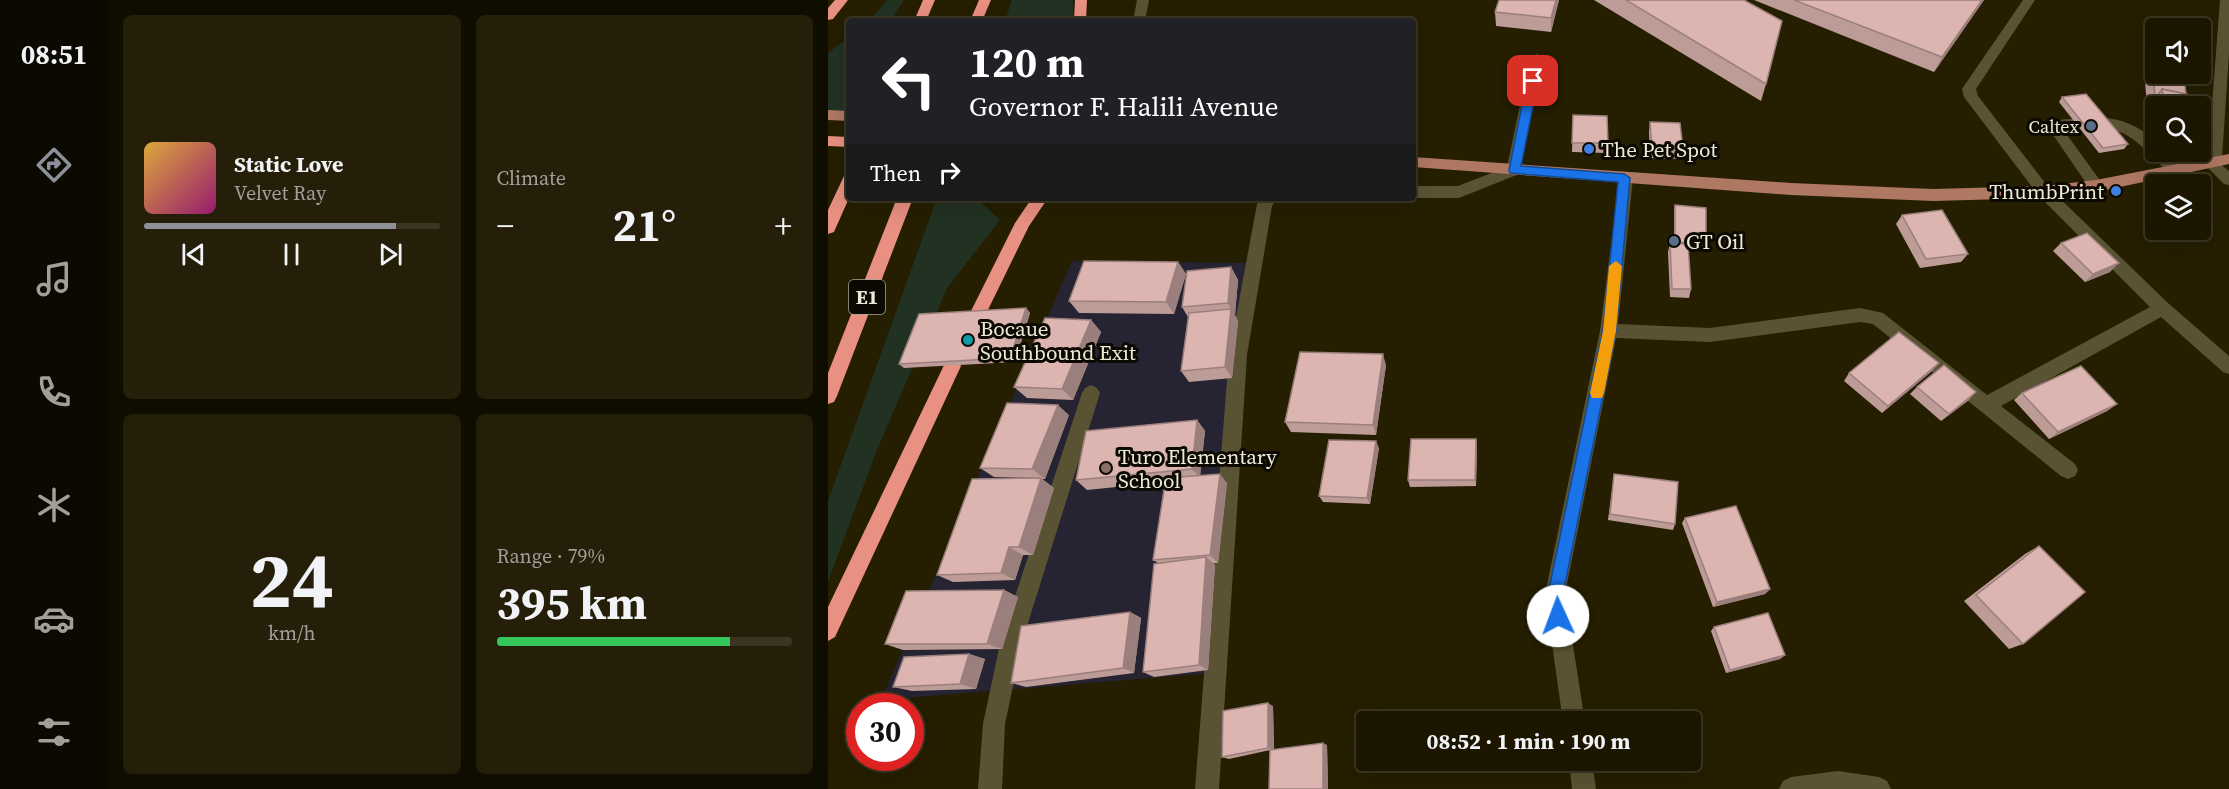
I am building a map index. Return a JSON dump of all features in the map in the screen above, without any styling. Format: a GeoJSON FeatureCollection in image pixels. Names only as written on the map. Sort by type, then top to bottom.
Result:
{"type":"FeatureCollection","features":[{"type":"Feature","properties":{"kind":"highway"},"geometry":{"type":"LineString","coordinates":[[828,16],[842,0]]}},
{"type":"Feature","properties":{"kind":"highway"},"geometry":{"type":"LineString","coordinates":[[921,18],[929,0]]}},
{"type":"Feature","properties":{"kind":"highway"},"geometry":{"type":"LineString","coordinates":[[977,18],[985,0]]}},
{"type":"Feature","properties":{"kind":"highway"},"geometry":{"type":"LineString","coordinates":[[1080,18],[1081,0]]}},
{"type":"Feature","properties":{"kind":"highway"},"geometry":{"type":"LineString","coordinates":[[828,141],[846,142]]}},
{"type":"Feature","properties":{"kind":"highway"},"geometry":{"type":"LineString","coordinates":[[828,228],[846,187]]}},
{"type":"Feature","properties":{"kind":"highway","name":"E1"},"geometry":{"type":"LineString","coordinates":[[828,396],[904,201]]}},
{"type":"Feature","properties":{"kind":"highway"},"geometry":{"type":"LineString","coordinates":[[977,315],[1023,223],[1038,201]]}},
{"type":"Feature","properties":{"kind":"highway"},"geometry":{"type":"LineString","coordinates":[[828,630],[952,366]]}},
{"type":"Feature","properties":{"kind":"main road"},"geometry":{"type":"LineString","coordinates":[[828,115],[846,116]]}},
{"type":"Feature","properties":{"kind":"main road"},"geometry":{"type":"LineString","coordinates":[[1416,162],[1791,189],[1933,195],[2044,192],[2096,186],[2229,159]]}},
{"type":"Feature","properties":{"kind":"street"},"geometry":{"type":"LineString","coordinates":[[1140,18],[1143,0]]}},
{"type":"Feature","properties":{"kind":"street"},"geometry":{"type":"LineString","coordinates":[[2029,0],[1969,89],[1971,97],[2044,192],[2162,308],[2229,367]]}},
{"type":"Feature","properties":{"kind":"street"},"geometry":{"type":"LineString","coordinates":[[2226,0],[2216,158],[2211,164],[2229,180]]}},
{"type":"Feature","properties":{"kind":"street"},"geometry":{"type":"LineString","coordinates":[[1416,192],[1459,192],[1514,170],[1538,58]]}},
{"type":"Feature","properties":{"kind":"street"},"geometry":{"type":"LineString","coordinates":[[2096,186],[2058,132],[2061,124],[2092,121],[2118,124],[2132,130],[2175,170]]}},
{"type":"Feature","properties":{"kind":"street"},"geometry":{"type":"LineString","coordinates":[[1572,711],[1555,594],[1609,331],[1624,178]]}},
{"type":"Feature","properties":{"kind":"street"},"geometry":{"type":"LineString","coordinates":[[1207,789],[1238,355],[1264,204],[1267,201]]}},
{"type":"Feature","properties":{"kind":"street"},"geometry":{"type":"LineString","coordinates":[[1986,405],[2162,308]]}},
{"type":"Feature","properties":{"kind":"street"},"geometry":{"type":"LineString","coordinates":[[1609,331],[1710,335],[1860,315],[1877,318],[2067,470]]}},
{"type":"Feature","properties":{"kind":"street"},"geometry":{"type":"LineString","coordinates":[[990,789],[994,724],[1012,639],[1091,393]]}},
{"type":"Feature","properties":{"kind":"street"},"geometry":{"type":"LineString","coordinates":[[1582,771],[1584,789]]}},
{"type":"Feature","properties":{"kind":"street"},"geometry":{"type":"LineString","coordinates":[[1791,789],[1838,783],[1879,789]]}},
{"type":"Feature","properties":{"kind":"shaded area","name":"Turo Elementary School"},"geometry":{"type":"Polygon","coordinates":[[[1072,261],[1248,263],[1211,673],[924,696],[924,693],[884,693],[1072,261]]]}},
{"type":"Feature","properties":{"kind":"green space"},"geometry":{"type":"Polygon","coordinates":[[[887,0],[904,0],[893,18],[872,18],[887,0]]]}},
{"type":"Feature","properties":{"kind":"green space"},"geometry":{"type":"Polygon","coordinates":[[[1012,0],[1073,0],[1074,18],[1006,18],[1012,0]]]}},
{"type":"Feature","properties":{"kind":"green space"},"geometry":{"type":"Polygon","coordinates":[[[846,39],[846,111],[828,112],[828,53],[846,39]]]}},
{"type":"Feature","properties":{"kind":"green space"},"geometry":{"type":"Polygon","coordinates":[[[936,201],[979,201],[1000,220],[947,288],[876,452],[828,582],[828,501],[936,201]]]}},
{"type":"Feature","properties":{"kind":"building"},"geometry":{"type":"Polygon","coordinates":[[[1499,0],[1556,0],[1551,18],[1495,12],[1499,0]]]}},
{"type":"Feature","properties":{"kind":"building"},"geometry":{"type":"Polygon","coordinates":[[[1626,0],[1744,0],[1782,21],[1766,84],[1626,0]]]}},
{"type":"Feature","properties":{"kind":"building"},"geometry":{"type":"Polygon","coordinates":[[[1794,0],[1982,0],[1942,57],[1794,0]]]}},
{"type":"Feature","properties":{"kind":"building"},"geometry":{"type":"Polygon","coordinates":[[[2154,84],[2185,84],[2186,94],[2162,89],[2157,96],[2154,84]]]}},
{"type":"Feature","properties":{"kind":"building"},"geometry":{"type":"Polygon","coordinates":[[[2162,89],[2195,96],[2163,96],[2162,89]]]}},
{"type":"Feature","properties":{"kind":"building","name":"Caltex"},"geometry":{"type":"Polygon","coordinates":[[[2086,94],[2128,144],[2103,148],[2062,97],[2086,94]]]}},
{"type":"Feature","properties":{"kind":"building"},"geometry":{"type":"Polygon","coordinates":[[[1573,115],[1607,116],[1608,143],[1572,143],[1573,115]]]}},
{"type":"Feature","properties":{"kind":"building"},"geometry":{"type":"Polygon","coordinates":[[[1650,122],[1680,123],[1683,149],[1652,148],[1650,122]]]}},
{"type":"Feature","properties":{"kind":"building"},"geometry":{"type":"Polygon","coordinates":[[[1675,205],[1706,208],[1706,244],[1675,242],[1675,205]]]}},
{"type":"Feature","properties":{"kind":"building"},"geometry":{"type":"Polygon","coordinates":[[[1942,210],[1968,254],[1926,259],[1902,215],[1942,210]]]}},
{"type":"Feature","properties":{"kind":"building"},"geometry":{"type":"Polygon","coordinates":[[[2087,233],[2119,263],[2093,274],[2061,243],[2087,233]]]}},
{"type":"Feature","properties":{"kind":"building"},"geometry":{"type":"Polygon","coordinates":[[[1670,243],[1688,244],[1691,289],[1672,289],[1670,243]]]}},
{"type":"Feature","properties":{"kind":"building"},"geometry":{"type":"Polygon","coordinates":[[[1084,261],[1178,262],[1166,302],[1069,301],[1084,261]]]}},
{"type":"Feature","properties":{"kind":"building"},"geometry":{"type":"Polygon","coordinates":[[[1231,267],[1228,303],[1182,307],[1187,271],[1231,267]]]}},
{"type":"Feature","properties":{"kind":"building","name":"Bocaue Southbound Exit"},"geometry":{"type":"Polygon","coordinates":[[[1026,308],[1010,358],[899,364],[919,314],[1026,308]]]}},
{"type":"Feature","properties":{"kind":"building"},"geometry":{"type":"Polygon","coordinates":[[[1231,309],[1225,367],[1181,371],[1189,313],[1231,309]]]}},
{"type":"Feature","properties":{"kind":"building"},"geometry":{"type":"Polygon","coordinates":[[[1045,318],[1091,320],[1062,389],[1014,387],[1045,318]]]}},
{"type":"Feature","properties":{"kind":"building"},"geometry":{"type":"Polygon","coordinates":[[[1899,332],[1939,363],[1888,406],[1849,373],[1899,332]]]}},
{"type":"Feature","properties":{"kind":"building"},"geometry":{"type":"Polygon","coordinates":[[[1300,352],[1383,354],[1373,425],[1285,422],[1300,352]]]}},
{"type":"Feature","properties":{"kind":"building"},"geometry":{"type":"Polygon","coordinates":[[[1944,365],[1976,392],[1949,414],[1917,387],[1944,365]]]}},
{"type":"Feature","properties":{"kind":"building"},"geometry":{"type":"Polygon","coordinates":[[[2081,366],[2117,404],[2058,432],[2022,393],[2081,366]]]}},
{"type":"Feature","properties":{"kind":"building"},"geometry":{"type":"Polygon","coordinates":[[[1007,403],[1058,405],[1032,469],[980,468],[1007,403]]]}},
{"type":"Feature","properties":{"kind":"building"},"geometry":{"type":"Polygon","coordinates":[[[1197,420],[1192,469],[1076,480],[1086,431],[1197,420]]]}},
{"type":"Feature","properties":{"kind":"building"},"geometry":{"type":"Polygon","coordinates":[[[1411,439],[1476,439],[1475,480],[1408,480],[1411,439]]]}},
{"type":"Feature","properties":{"kind":"building"},"geometry":{"type":"Polygon","coordinates":[[[1329,440],[1376,441],[1367,498],[1319,496],[1329,440]]]}},
{"type":"Feature","properties":{"kind":"building"},"geometry":{"type":"Polygon","coordinates":[[[1220,474],[1210,555],[1153,560],[1166,478],[1220,474]]]}},
{"type":"Feature","properties":{"kind":"building"},"geometry":{"type":"Polygon","coordinates":[[[1614,474],[1678,482],[1675,524],[1610,514],[1614,474]]]}},
{"type":"Feature","properties":{"kind":"building"},"geometry":{"type":"Polygon","coordinates":[[[1041,478],[1019,547],[1009,547],[1001,573],[937,575],[972,479],[1041,478]]]}},
{"type":"Feature","properties":{"kind":"building"},"geometry":{"type":"Polygon","coordinates":[[[1736,506],[1770,589],[1717,602],[1685,518],[1736,506]]]}},
{"type":"Feature","properties":{"kind":"building"},"geometry":{"type":"Polygon","coordinates":[[[2039,546],[2085,592],[2023,644],[1976,595],[2039,546]]]}},
{"type":"Feature","properties":{"kind":"building"},"geometry":{"type":"Polygon","coordinates":[[[1206,557],[1199,665],[1143,672],[1154,564],[1206,557]]]}},
{"type":"Feature","properties":{"kind":"building"},"geometry":{"type":"Polygon","coordinates":[[[1004,590],[987,644],[885,644],[906,591],[1004,590]]]}},
{"type":"Feature","properties":{"kind":"building"},"geometry":{"type":"Polygon","coordinates":[[[1130,612],[1123,668],[1011,683],[1021,626],[1130,612]]]}},
{"type":"Feature","properties":{"kind":"building"},"geometry":{"type":"Polygon","coordinates":[[[1768,613],[1785,655],[1730,670],[1714,627],[1768,613]]]}},
{"type":"Feature","properties":{"kind":"building"},"geometry":{"type":"Polygon","coordinates":[[[969,654],[960,684],[893,687],[904,657],[969,654]]]}},
{"type":"Feature","properties":{"kind":"building"},"geometry":{"type":"Polygon","coordinates":[[[1268,703],[1268,748],[1222,757],[1223,711],[1268,703]]]}},
{"type":"Feature","properties":{"kind":"building"},"geometry":{"type":"Polygon","coordinates":[[[1323,743],[1323,789],[1269,789],[1270,750],[1323,743]]]}},
{"type":"Feature","properties":{"kind":"slow traffic"},"geometry":{"type":"LineString","coordinates":[[1597,393],[1609,331],[1616,266]]}},
{"type":"Feature","properties":{"kind":"place","name":"Caltex"},"geometry":{"type":"Point","coordinates":[2091,126]}},
{"type":"Feature","properties":{"kind":"place","name":"The Pet Spot"},"geometry":{"type":"Point","coordinates":[1589,149]}},
{"type":"Feature","properties":{"kind":"place","name":"ThumbPrint"},"geometry":{"type":"Point","coordinates":[2116,191]}},
{"type":"Feature","properties":{"kind":"place","name":"GT Oil"},"geometry":{"type":"Point","coordinates":[1674,241]}},
{"type":"Feature","properties":{"kind":"place","name":"Bocaue Southbound Exit"},"geometry":{"type":"Point","coordinates":[968,340]}},
{"type":"Feature","properties":{"kind":"place","name":"Turo Elementary School"},"geometry":{"type":"Point","coordinates":[1106,468]}},
{"type":"Feature","properties":{"kind":"route"},"geometry":{"type":"LineString","coordinates":[[1533,81],[1514,170],[1624,178],[1609,331],[1576,502],[1555,594],[1558,616]]}}]}
